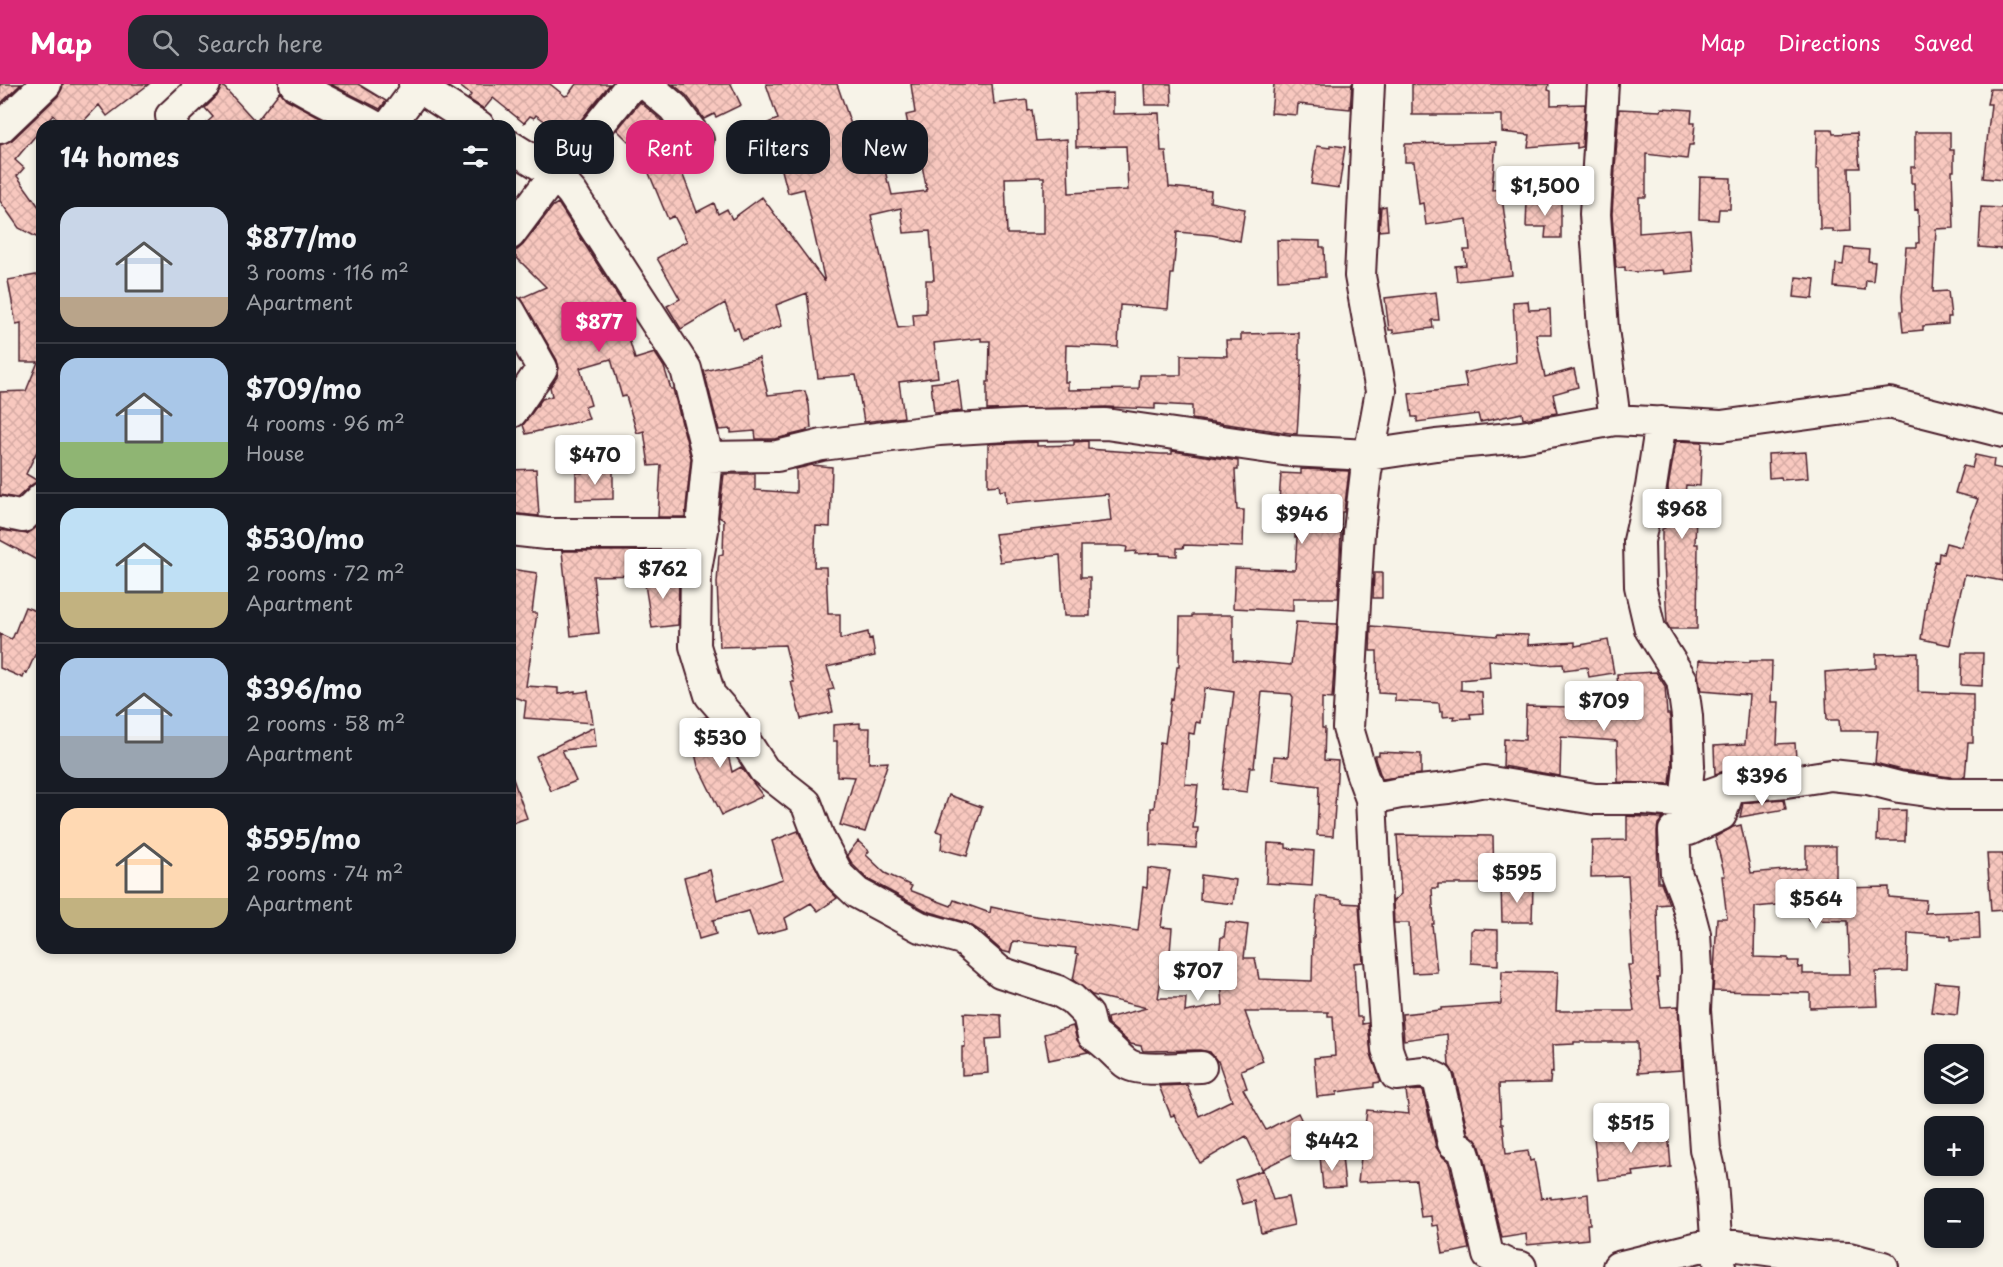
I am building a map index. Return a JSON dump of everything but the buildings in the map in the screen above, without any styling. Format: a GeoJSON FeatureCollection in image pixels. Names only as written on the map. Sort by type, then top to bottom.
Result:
{"type":"FeatureCollection","features":[{"type":"Feature","properties":{"kind":"street"},"geometry":{"type":"LineString","coordinates":[[0,128],[46,84]]}},
{"type":"Feature","properties":{"kind":"street"},"geometry":{"type":"LineString","coordinates":[[172,120],[171,116],[205,84]]}},
{"type":"Feature","properties":{"kind":"street"},"geometry":{"type":"LineString","coordinates":[[296,84],[321,100],[336,105],[363,120]]}},
{"type":"Feature","properties":{"kind":"street"},"geometry":{"type":"LineString","coordinates":[[603,120],[632,84]]}},
{"type":"Feature","properties":{"kind":"street"},"geometry":{"type":"LineString","coordinates":[[645,84],[674,107],[683,120]]}},
{"type":"Feature","properties":{"kind":"street"},"geometry":{"type":"LineString","coordinates":[[1369,84],[1360,276],[1381,392],[1369,455],[1359,531],[1348,728],[1360,772],[1371,800],[1387,1048],[1396,1075],[1424,1072],[1438,1079],[1453,1143],[1462,1150],[1467,1162],[1488,1255],[1509,1265],[1521,1267]]}},
{"type":"Feature","properties":{"kind":"street"},"geometry":{"type":"LineString","coordinates":[[1603,84],[1595,214],[1603,329],[1615,420]]}},
{"type":"Feature","properties":{"kind":"street"},"geometry":{"type":"LineString","coordinates":[[393,120],[416,86],[470,120]]}},
{"type":"Feature","properties":{"kind":"street"},"geometry":{"type":"LineString","coordinates":[[516,150],[534,161]]}},
{"type":"Feature","properties":{"kind":"street"},"geometry":{"type":"LineString","coordinates":[[516,226],[555,174],[572,194],[686,369],[708,458],[702,517],[703,530],[696,570],[695,646],[710,695],[731,719],[764,770],[806,803],[820,840],[839,876],[857,893],[883,908],[921,927],[962,939],[1000,972],[1058,991],[1072,999],[1088,1015],[1093,1035],[1107,1043],[1126,1064],[1140,1070],[1201,1067]]}},
{"type":"Feature","properties":{"kind":"street"},"geometry":{"type":"LineString","coordinates":[[516,322],[542,368],[516,406]]}},
{"type":"Feature","properties":{"kind":"street"},"geometry":{"type":"LineString","coordinates":[[708,458],[777,456],[822,446],[939,430],[1023,425],[1106,424],[1290,451],[1369,455],[1436,445],[1522,437],[1615,420],[1721,426],[1889,403],[2003,432]]}},
{"type":"Feature","properties":{"kind":"street"},"geometry":{"type":"LineString","coordinates":[[1661,422],[1651,487],[1639,541],[1640,586],[1650,629],[1682,680],[1687,716],[1689,766],[1685,803]]}},
{"type":"Feature","properties":{"kind":"street"},"geometry":{"type":"LineString","coordinates":[[516,531],[546,534],[698,534],[703,530]]}},
{"type":"Feature","properties":{"kind":"street"},"geometry":{"type":"LineString","coordinates":[[1371,800],[1400,793],[1485,781],[1595,800],[1685,803],[1730,787],[1831,776],[1868,779],[1899,787],[1949,794],[2003,794]]}},
{"type":"Feature","properties":{"kind":"street"},"geometry":{"type":"LineString","coordinates":[[1718,1255],[1710,1164],[1705,1149],[1695,1010],[1697,970],[1695,934],[1676,873],[1674,831],[1689,831],[1721,815],[1730,787]]}},
{"type":"Feature","properties":{"kind":"street"},"geometry":{"type":"LineString","coordinates":[[1618,1267],[1718,1255],[1848,1258],[1883,1267]]}}]}
